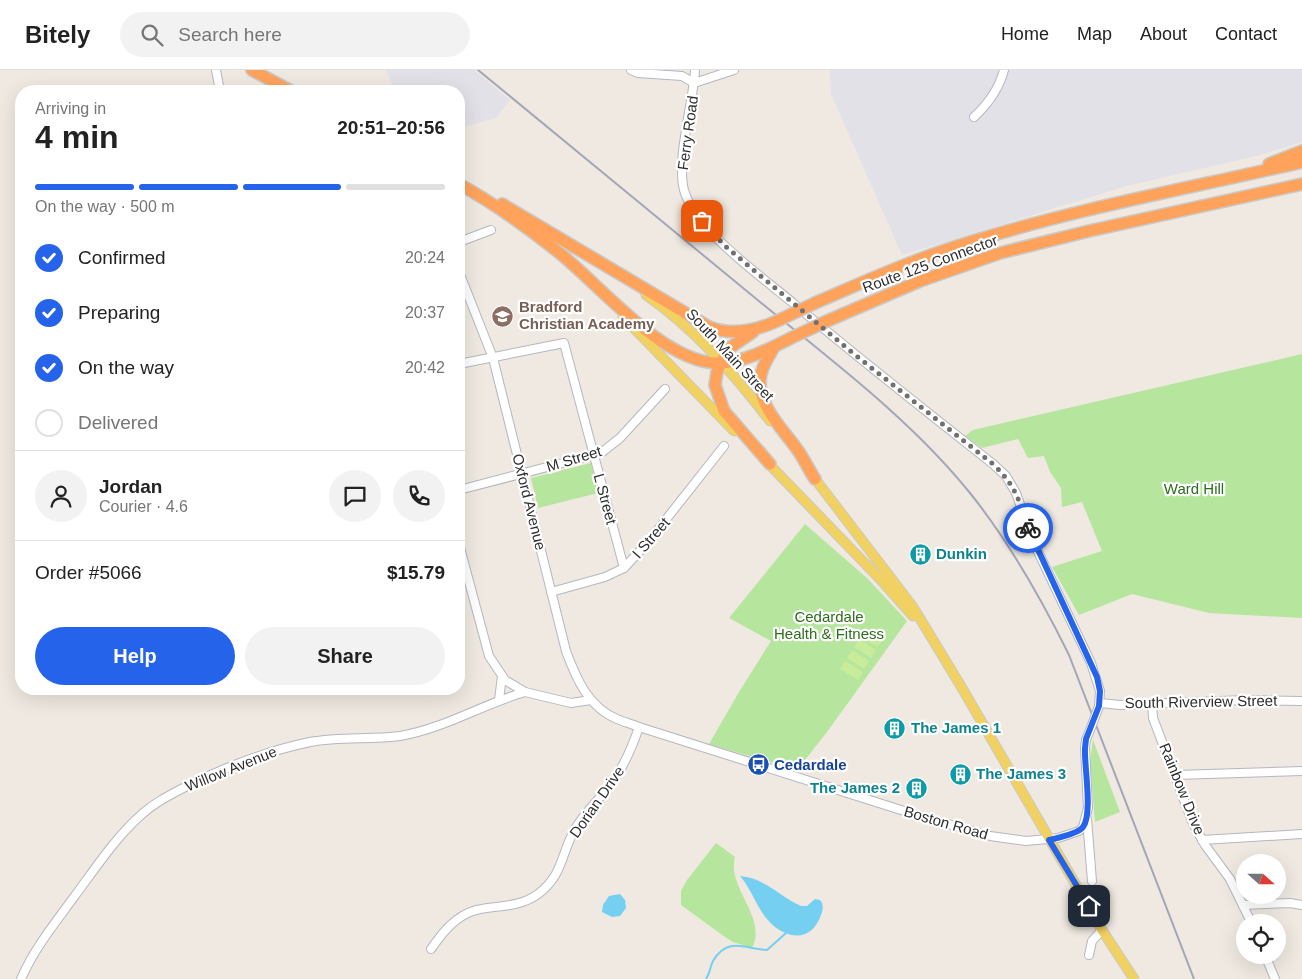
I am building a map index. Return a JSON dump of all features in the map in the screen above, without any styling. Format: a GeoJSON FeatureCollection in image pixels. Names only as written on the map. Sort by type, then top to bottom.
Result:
{"type":"FeatureCollection","features":[{"type":"Feature","properties":{"kind":"highway"},"geometry":{"type":"LineString","coordinates":[[252,70],[280,85]]}},
{"type":"Feature","properties":{"kind":"highway"},"geometry":{"type":"LineString","coordinates":[[1242,176],[1302,151]]}},
{"type":"Feature","properties":{"kind":"highway","name":"Route 125 Connector"},"geometry":{"type":"LineString","coordinates":[[630,281],[694,319],[715,329],[728,332],[756,330],[885,273],[969,242],[1040,221],[1302,162]]}},
{"type":"Feature","properties":{"kind":"highway","name":"South Main Street"},"geometry":{"type":"LineString","coordinates":[[465,182],[533,221],[630,281]]}},
{"type":"Feature","properties":{"kind":"highway","name":"Route 125 Connector"},"geometry":{"type":"LineString","coordinates":[[598,288],[652,335],[670,348],[701,360],[720,363],[744,358],[774,347],[827,321],[920,281],[1000,253],[1089,231],[1302,184]]}},
{"type":"Feature","properties":{"kind":"highway","name":"South Main Street"},"geometry":{"type":"LineString","coordinates":[[465,188],[536,235],[598,288]]}},
{"type":"Feature","properties":{"kind":"highway"},"geometry":{"type":"LineString","coordinates":[[756,330],[728,349],[716,372],[715,385],[724,411],[770,464]]}},
{"type":"Feature","properties":{"kind":"highway"},"geometry":{"type":"LineString","coordinates":[[774,347],[762,371],[760,384],[762,394],[772,414],[815,478]]}},
{"type":"Feature","properties":{"kind":"main road","name":"South Main Street"},"geometry":{"type":"LineString","coordinates":[[630,281],[685,325],[755,401],[906,597],[962,688],[1102,930],[1134,979]]}},
{"type":"Feature","properties":{"kind":"main road","name":"South Main Street"},"geometry":{"type":"LineString","coordinates":[[598,288],[663,359],[770,464],[881,580],[913,617],[918,617]]}},
{"type":"Feature","properties":{"kind":"street"},"geometry":{"type":"LineString","coordinates":[[216,70],[219,85]]}},
{"type":"Feature","properties":{"kind":"street"},"geometry":{"type":"LineString","coordinates":[[632,70],[638,73],[682,76],[694,83],[734,70]]}},
{"type":"Feature","properties":{"kind":"street","name":"Ferry Road"},"geometry":{"type":"LineString","coordinates":[[695,70],[682,164],[684,188],[687,199],[694,211],[725,246],[854,354],[993,464],[1006,476],[1016,492],[1033,541],[1091,663],[1100,691],[1099,705],[1086,739],[1085,748],[1088,799],[1087,817],[1092,881]]}},
{"type":"Feature","properties":{"kind":"street"},"geometry":{"type":"LineString","coordinates":[[974,117],[996,91],[1004,70]]}},
{"type":"Feature","properties":{"kind":"street"},"geometry":{"type":"LineString","coordinates":[[465,240],[491,230]]}},
{"type":"Feature","properties":{"kind":"street","name":"Oxford Avenue"},"geometry":{"type":"LineString","coordinates":[[465,287],[493,358],[566,651],[573,671],[583,690],[600,708],[616,719]]}},
{"type":"Feature","properties":{"kind":"street","name":"L Street"},"geometry":{"type":"LineString","coordinates":[[493,358],[564,343],[624,568]]}},
{"type":"Feature","properties":{"kind":"street"},"geometry":{"type":"LineString","coordinates":[[465,363],[493,358]]}},
{"type":"Feature","properties":{"kind":"street","name":"M Street"},"geometry":{"type":"LineString","coordinates":[[465,488],[594,456],[609,448],[620,438],[665,389]]}},
{"type":"Feature","properties":{"kind":"street","name":"I Street"},"geometry":{"type":"LineString","coordinates":[[551,592],[605,577],[624,568],[650,540],[724,446]]}},
{"type":"Feature","properties":{"kind":"street"},"geometry":{"type":"LineString","coordinates":[[465,566],[490,656],[505,680],[525,692],[570,703],[591,700]]}},
{"type":"Feature","properties":{"kind":"street"},"geometry":{"type":"LineString","coordinates":[[499,700],[502,676]]}},
{"type":"Feature","properties":{"kind":"street","name":"Willow Avenue"},"geometry":{"type":"LineString","coordinates":[[21,979],[33,954],[100,862],[136,820],[156,802],[200,780],[262,754],[339,738],[400,736],[442,724],[499,700],[525,692]]}},
{"type":"Feature","properties":{"kind":"street","name":"South Riverview Street"},"geometry":{"type":"LineString","coordinates":[[1099,705],[1245,700],[1302,701]]}},
{"type":"Feature","properties":{"kind":"street","name":"Rainbow Drive"},"geometry":{"type":"LineString","coordinates":[[1152,703],[1153,718],[1192,821],[1202,840],[1230,879],[1247,914]]}},
{"type":"Feature","properties":{"kind":"street","name":"Boston Road"},"geometry":{"type":"LineString","coordinates":[[616,719],[856,796],[973,831],[1010,839],[1049,840]]}},
{"type":"Feature","properties":{"kind":"street","name":"Dorian Drive"},"geometry":{"type":"LineString","coordinates":[[431,950],[444,932],[460,918],[477,910],[520,904],[537,895],[552,881],[562,864],[573,832],[619,772],[631,749],[639,727]]}},
{"type":"Feature","properties":{"kind":"street"},"geometry":{"type":"LineString","coordinates":[[1175,775],[1302,771]]}},
{"type":"Feature","properties":{"kind":"street"},"geometry":{"type":"LineString","coordinates":[[1049,840],[1079,831],[1087,817]]}},
{"type":"Feature","properties":{"kind":"street"},"geometry":{"type":"LineString","coordinates":[[1202,840],[1302,834]]}},
{"type":"Feature","properties":{"kind":"street"},"geometry":{"type":"LineString","coordinates":[[1243,905],[1290,903],[1302,905]]}},
{"type":"Feature","properties":{"kind":"street"},"geometry":{"type":"LineString","coordinates":[[1088,955],[1092,941],[1102,930]]}},
{"type":"Feature","properties":{"kind":"street"},"geometry":{"type":"LineString","coordinates":[[1269,964],[1275,979]]}},
{"type":"Feature","properties":{"kind":"shaded area"},"geometry":{"type":"Polygon","coordinates":[[[386,70],[474,70],[510,100],[496,118],[465,126],[465,85],[392,85],[386,70]]]}},
{"type":"Feature","properties":{"kind":"shaded area"},"geometry":{"type":"Polygon","coordinates":[[[830,70],[1302,70],[1302,142],[1260,155],[1127,186],[902,255],[831,94],[830,70]]]}},
{"type":"Feature","properties":{"kind":"green space","name":"Ward Hill"},"geometry":{"type":"Polygon","coordinates":[[[1302,354],[1302,618],[1209,613],[1132,594],[1079,615],[1052,567],[1102,551],[1082,502],[1062,507],[1061,488],[1050,472],[1044,456],[1028,458],[1018,439],[982,448],[965,436],[973,430],[1302,354]]]}},
{"type":"Feature","properties":{"kind":"green space"},"geometry":{"type":"Polygon","coordinates":[[[591,463],[598,493],[538,508],[531,478],[591,463]]]}},
{"type":"Feature","properties":{"kind":"green space","name":"Cedardale Health & Fitness"},"geometry":{"type":"Polygon","coordinates":[[[805,524],[867,578],[907,621],[827,732],[797,770],[709,744],[771,641],[729,618],[805,524]]]}},
{"type":"Feature","properties":{"kind":"green space"},"geometry":{"type":"Polygon","coordinates":[[[865,628],[883,639],[878,647],[860,637],[865,628]]]}},
{"type":"Feature","properties":{"kind":"green space"},"geometry":{"type":"Polygon","coordinates":[[[859,639],[876,650],[871,658],[854,647],[859,639]]]}},
{"type":"Feature","properties":{"kind":"green space"},"geometry":{"type":"Polygon","coordinates":[[[852,650],[869,661],[864,669],[847,658],[852,650]]]}},
{"type":"Feature","properties":{"kind":"green space"},"geometry":{"type":"Polygon","coordinates":[[[845,661],[863,672],[858,680],[840,669],[845,661]]]}},
{"type":"Feature","properties":{"kind":"green space"},"geometry":{"type":"Polygon","coordinates":[[[1093,740],[1120,812],[1095,822],[1090,761],[1093,740]]]}},
{"type":"Feature","properties":{"kind":"green space"},"geometry":{"type":"Polygon","coordinates":[[[716,843],[735,857],[736,880],[755,925],[752,948],[733,942],[681,905],[681,891],[687,880],[716,843]]]}},
{"type":"Feature","properties":{"kind":"water"},"geometry":{"type":"Polygon","coordinates":[[[740,876],[757,880],[801,906],[807,906],[815,899],[820,900],[823,909],[818,923],[808,933],[802,935],[789,934],[775,927],[764,916],[740,876]]]}},
{"type":"Feature","properties":{"kind":"water"},"geometry":{"type":"Polygon","coordinates":[[[620,894],[625,900],[626,908],[620,916],[612,917],[602,912],[603,905],[609,896],[620,894]]]}},
{"type":"Feature","properties":{"kind":"waterway"},"geometry":{"type":"LineString","coordinates":[[706,979],[713,961],[725,949],[737,946],[767,950],[786,933]]}},
{"type":"Feature","properties":{"kind":"railway"},"geometry":{"type":"LineString","coordinates":[[478,70],[872,394],[898,417],[947,467],[985,512],[1024,571],[1069,655],[1194,979]]}},
{"type":"Feature","properties":{"kind":"way so far"},"geometry":{"type":"LineString","coordinates":[[702,221],[725,246],[854,354],[1006,476],[1016,492],[1028,528]]}},
{"type":"Feature","properties":{"kind":"place","name":"Bradford Christian Academy"},"geometry":{"type":"Point","coordinates":[503,316]}},
{"type":"Feature","properties":{"kind":"place","name":"Dunkin"},"geometry":{"type":"Point","coordinates":[920,554]}},
{"type":"Feature","properties":{"kind":"place","name":"The James 1"},"geometry":{"type":"Point","coordinates":[895,728]}},
{"type":"Feature","properties":{"kind":"place","name":"Cedardale"},"geometry":{"type":"Point","coordinates":[758,765]}},
{"type":"Feature","properties":{"kind":"place","name":"The James 3"},"geometry":{"type":"Point","coordinates":[960,774]}},
{"type":"Feature","properties":{"kind":"place","name":"The James 2"},"geometry":{"type":"Point","coordinates":[916,788]}},
{"type":"Feature","properties":{"kind":"route"},"geometry":{"type":"LineString","coordinates":[[1028,528],[1042,562],[1069,613],[1097,677],[1100,691],[1099,706],[1086,739],[1084,757],[1087,817],[1079,831],[1049,840],[1066,865],[1089,906]]}}]}
